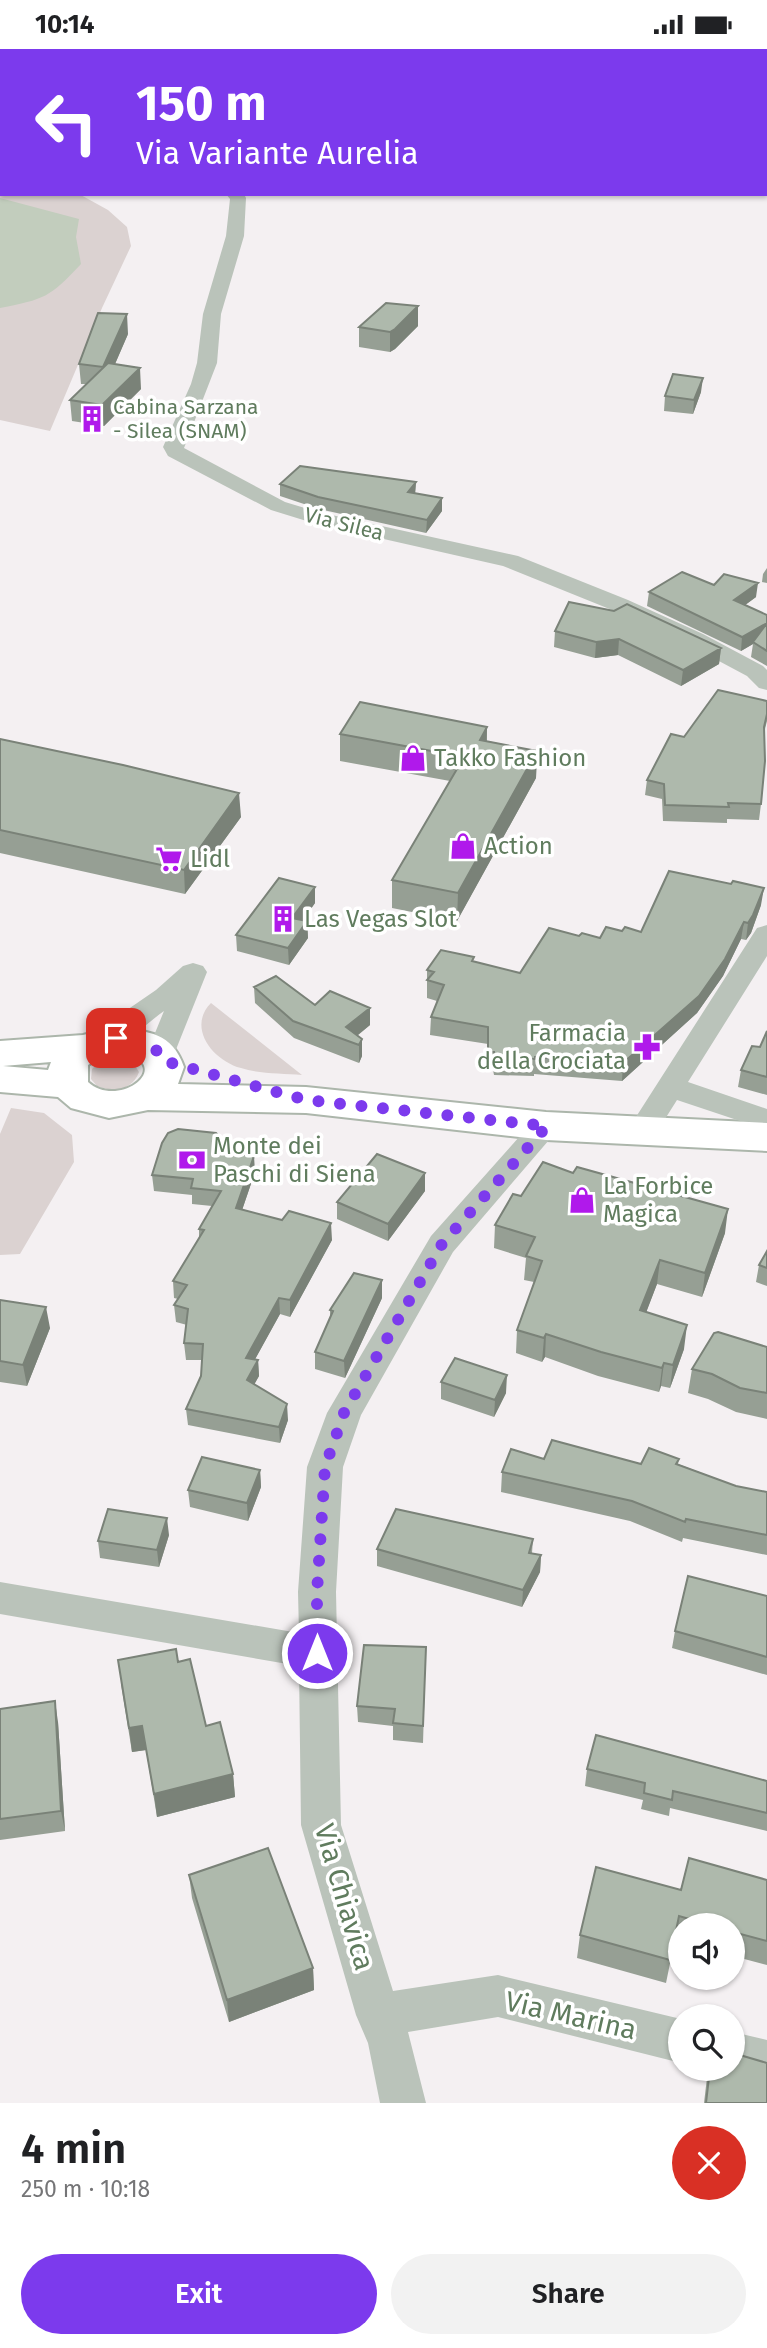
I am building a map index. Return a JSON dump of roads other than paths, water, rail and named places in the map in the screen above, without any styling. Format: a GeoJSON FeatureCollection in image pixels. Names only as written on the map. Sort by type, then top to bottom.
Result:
{"type":"FeatureCollection","features":[{"type":"Feature","properties":{"kind":"main road"},"geometry":{"type":"LineString","coordinates":[[0,1053],[130,1039],[153,1047],[163,1058],[306,1100]]}},
{"type":"Feature","properties":{"kind":"main road"},"geometry":{"type":"LineString","coordinates":[[94,1044],[76,1055],[69,1065],[67,1075],[76,1093],[98,1103],[123,1103],[144,1097],[306,1100],[547,1126],[767,1137]]}},
{"type":"Feature","properties":{"kind":"main road"},"geometry":{"type":"LineString","coordinates":[[144,1097],[162,1080],[163,1058]]}},
{"type":"Feature","properties":{"kind":"main road"},"geometry":{"type":"LineString","coordinates":[[0,1079],[70,1085]]}},
{"type":"Feature","properties":{"kind":"street","name":"Via Silea"},"geometry":{"type":"LineString","coordinates":[[236,196],[235,236],[212,314],[207,363],[201,384],[173,447],[175,452],[278,506],[313,517],[510,561],[620,605],[695,639],[755,671],[767,683]]}},
{"type":"Feature","properties":{"kind":"street"},"geometry":{"type":"LineString","coordinates":[[642,1131],[767,934]]}},
{"type":"Feature","properties":{"kind":"street"},"geometry":{"type":"LineString","coordinates":[[94,1044],[166,996],[193,972],[163,1058]]}},
{"type":"Feature","properties":{"kind":"street"},"geometry":{"type":"LineString","coordinates":[[669,1086],[767,1120]]}},
{"type":"Feature","properties":{"kind":"street","name":"Via Chiavica"},"geometry":{"type":"LineString","coordinates":[[404,2103],[390,2042],[378,2014],[321,1825],[317,1592],[325,1467],[344,1413],[442,1244],[547,1126]]}},
{"type":"Feature","properties":{"kind":"street"},"geometry":{"type":"LineString","coordinates":[[0,1598],[317,1653]]}},
{"type":"Feature","properties":{"kind":"street","name":"Via Marina"},"geometry":{"type":"LineString","coordinates":[[378,2014],[498,1996],[668,2038]]}},
{"type":"Feature","properties":{"kind":"street"},"geometry":{"type":"LineString","coordinates":[[745,2057],[767,2062]]}},
{"type":"Feature","properties":{"kind":"place","name":"Cabina Sarzana - Silea (SNAM)"},"geometry":{"type":"Point","coordinates":[92,419]}},
{"type":"Feature","properties":{"kind":"place","name":"Takko Fashion"},"geometry":{"type":"Point","coordinates":[413,758]}},
{"type":"Feature","properties":{"kind":"place","name":"Action"},"geometry":{"type":"Point","coordinates":[463,846]}},
{"type":"Feature","properties":{"kind":"place","name":"Lidl"},"geometry":{"type":"Point","coordinates":[169,859]}},
{"type":"Feature","properties":{"kind":"place","name":"Las Vegas Slot"},"geometry":{"type":"Point","coordinates":[283,919]}},
{"type":"Feature","properties":{"kind":"place","name":"Farmacia della Crociata"},"geometry":{"type":"Point","coordinates":[647,1047]}},
{"type":"Feature","properties":{"kind":"place","name":"Monte dei Paschi di Siena"},"geometry":{"type":"Point","coordinates":[192,1160]}},
{"type":"Feature","properties":{"kind":"place","name":"La Forbice Magica"},"geometry":{"type":"Point","coordinates":[582,1200]}}]}
